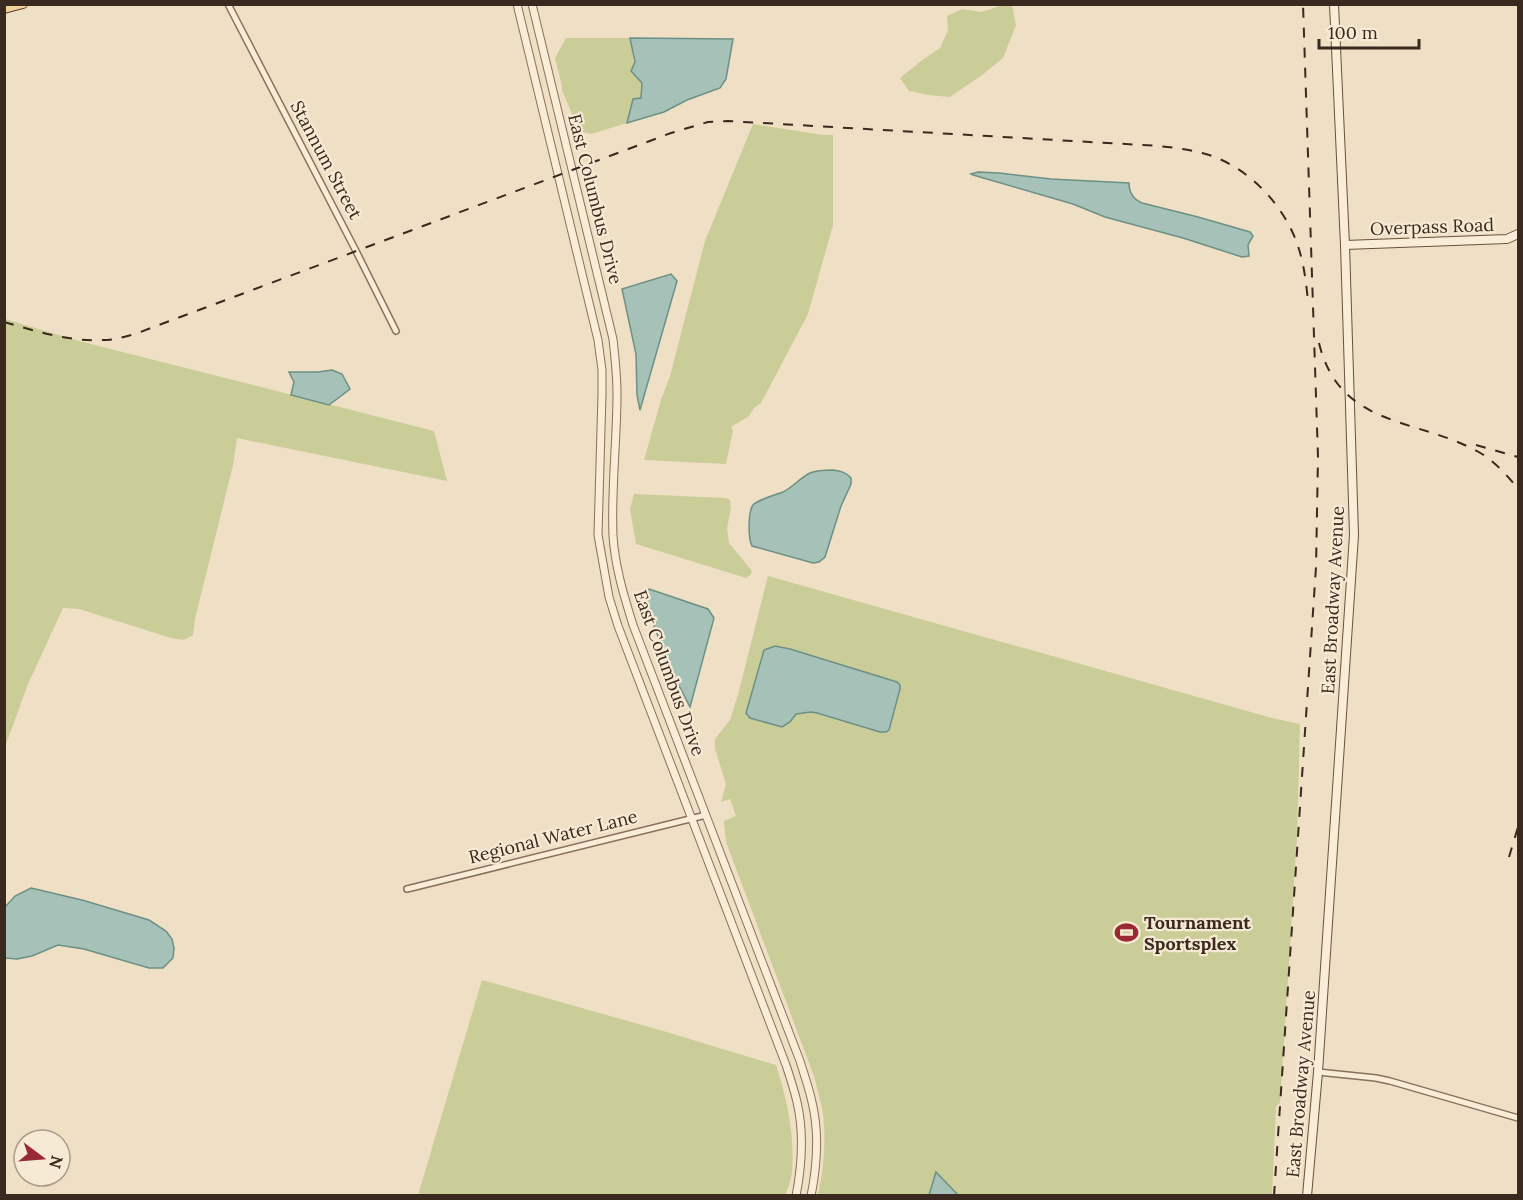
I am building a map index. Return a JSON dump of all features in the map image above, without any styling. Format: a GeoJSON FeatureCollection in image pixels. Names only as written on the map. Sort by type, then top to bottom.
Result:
{"type":"FeatureCollection","features":[{"type":"Feature","properties":{"kind":"main road"},"geometry":{"type":"LineString","coordinates":[[4,9],[23,4]]}},
{"type":"Feature","properties":{"kind":"main road","name":"East Broadway Avenue"},"geometry":{"type":"LineString","coordinates":[[1307,1196],[1318,1072],[1354,535],[1345,245],[1334,4]]}},
{"type":"Feature","properties":{"kind":"main road","name":"Overpass Road"},"geometry":{"type":"LineString","coordinates":[[1345,245],[1507,239],[1518,234]]}},
{"type":"Feature","properties":{"kind":"street","name":"Stannum Street"},"geometry":{"type":"LineString","coordinates":[[228,4],[396,331]]}},
{"type":"Feature","properties":{"kind":"street","name":"East Columbus Drive"},"geometry":{"type":"LineString","coordinates":[[517,4],[598,340],[602,370],[598,535],[609,597],[618,626],[786,1065],[797,1104],[801,1134],[801,1157],[796,1196]]}},
{"type":"Feature","properties":{"kind":"street","name":"East Columbus Drive"},"geometry":{"type":"LineString","coordinates":[[532,4],[613,339],[617,396],[614,536],[617,566],[624,597],[800,1061],[813,1103],[816,1133],[816,1158],[811,1196]]}},
{"type":"Feature","properties":{"kind":"street"},"geometry":{"type":"LineString","coordinates":[[522,25],[536,22]]}},
{"type":"Feature","properties":{"kind":"street"},"geometry":{"type":"LineString","coordinates":[[599,478],[614,478]]}},
{"type":"Feature","properties":{"kind":"street","name":"Regional Water Lane"},"geometry":{"type":"LineString","coordinates":[[407,889],[706,814]]}},
{"type":"Feature","properties":{"kind":"street"},"geometry":{"type":"LineString","coordinates":[[1318,1072],[1390,1081],[1518,1118]]}},
{"type":"Feature","properties":{"kind":"green space"},"geometry":{"type":"Polygon","coordinates":[[[1012,5],[1016,25],[1003,58],[950,97],[909,91],[900,78],[940,48],[948,30],[947,16],[962,9],[981,12],[1012,5]]]}},
{"type":"Feature","properties":{"kind":"green space"},"geometry":{"type":"Polygon","coordinates":[[[566,38],[630,38],[636,77],[643,83],[641,98],[633,99],[627,123],[591,134],[579,131],[562,90],[555,58],[566,38]]]}},
{"type":"Feature","properties":{"kind":"green space"},"geometry":{"type":"Polygon","coordinates":[[[753,124],[833,135],[833,225],[808,314],[761,403],[749,416],[731,427],[733,430],[726,464],[644,460],[670,376],[705,241],[753,124]]]}},
{"type":"Feature","properties":{"kind":"green space"},"geometry":{"type":"Polygon","coordinates":[[[5,319],[79,341],[434,431],[447,481],[237,438],[233,465],[193,635],[184,640],[171,638],[79,609],[63,608],[28,684],[5,747],[5,319]]]}},
{"type":"Feature","properties":{"kind":"green space"},"geometry":{"type":"Polygon","coordinates":[[[634,494],[730,500],[731,508],[727,528],[729,543],[752,571],[750,575],[746,578],[636,544],[630,509],[634,494]]]}},
{"type":"Feature","properties":{"kind":"green space"},"geometry":{"type":"Polygon","coordinates":[[[768,576],[1300,724],[1297,836],[1280,1103],[1276,1106],[1272,1195],[958,1195],[936,1172],[929,1195],[818,1195],[823,1165],[824,1135],[822,1109],[814,1076],[726,842],[724,821],[736,816],[730,799],[721,802],[726,784],[715,749],[715,739],[730,720],[768,576]],[[775,646],[764,650],[746,713],[750,718],[782,727],[796,714],[811,712],[880,732],[889,730],[900,689],[897,682],[775,646]]]}},
{"type":"Feature","properties":{"kind":"green space"},"geometry":{"type":"Polygon","coordinates":[[[482,980],[776,1065],[787,1104],[793,1158],[792,1172],[785,1195],[418,1195],[482,980]]]}},
{"type":"Feature","properties":{"kind":"water"},"geometry":{"type":"Polygon","coordinates":[[[630,38],[733,39],[726,79],[720,88],[687,100],[664,112],[627,123],[633,99],[641,98],[642,83],[631,71],[635,62],[630,38]]]}},
{"type":"Feature","properties":{"kind":"water"},"geometry":{"type":"Polygon","coordinates":[[[978,172],[1129,183],[1132,195],[1142,203],[1250,232],[1253,236],[1248,245],[1249,256],[1242,257],[1105,217],[1073,204],[971,174],[978,172]]]}},
{"type":"Feature","properties":{"kind":"water"},"geometry":{"type":"Polygon","coordinates":[[[671,274],[677,281],[640,410],[637,395],[636,354],[622,289],[671,274]]]}},
{"type":"Feature","properties":{"kind":"water"},"geometry":{"type":"Polygon","coordinates":[[[332,370],[342,374],[350,389],[329,405],[291,395],[294,382],[289,372],[332,370]]]}},
{"type":"Feature","properties":{"kind":"water"},"geometry":{"type":"Polygon","coordinates":[[[833,470],[847,474],[851,478],[851,484],[841,506],[825,557],[813,563],[752,546],[749,525],[750,513],[755,503],[783,492],[810,473],[833,470]]]}},
{"type":"Feature","properties":{"kind":"water"},"geometry":{"type":"Polygon","coordinates":[[[649,589],[708,609],[714,618],[690,707],[672,672],[642,596],[649,589]]]}},
{"type":"Feature","properties":{"kind":"water"},"geometry":{"type":"Polygon","coordinates":[[[775,646],[897,682],[900,689],[889,730],[880,732],[811,712],[796,714],[782,727],[750,718],[746,713],[764,650],[775,646]]]}},
{"type":"Feature","properties":{"kind":"water"},"geometry":{"type":"Polygon","coordinates":[[[31,888],[149,920],[166,931],[172,939],[173,958],[163,968],[149,968],[84,949],[58,945],[32,956],[17,959],[5,958],[5,907],[15,896],[31,888]]]}},
{"type":"Feature","properties":{"kind":"water"},"geometry":{"type":"Polygon","coordinates":[[[936,1172],[958,1195],[929,1195],[936,1172]]]}},
{"type":"Feature","properties":{"kind":"railway"},"geometry":{"type":"LineString","coordinates":[[1274,1196],[1316,567],[1318,457],[1303,4]]}},
{"type":"Feature","properties":{"kind":"railway"},"geometry":{"type":"LineString","coordinates":[[4,322],[78,339],[107,340],[135,334],[671,133],[708,122],[728,121],[1150,145],[1202,153],[1234,166],[1248,176],[1273,201],[1292,230],[1298,246],[1308,301]]}},
{"type":"Feature","properties":{"kind":"railway"},"geometry":{"type":"LineString","coordinates":[[1319,343],[1329,371],[1345,392],[1363,407],[1458,442],[1482,454],[1502,470],[1518,489]]}},
{"type":"Feature","properties":{"kind":"railway"},"geometry":{"type":"LineString","coordinates":[[1476,445],[1518,457]]}},
{"type":"Feature","properties":{"kind":"railway"},"geometry":{"type":"LineString","coordinates":[[1509,857],[1518,827]]}},
{"type":"Feature","properties":{"kind":"place","name":"Tournament Sportsplex"},"geometry":{"type":"Point","coordinates":[1126,933]}}]}
